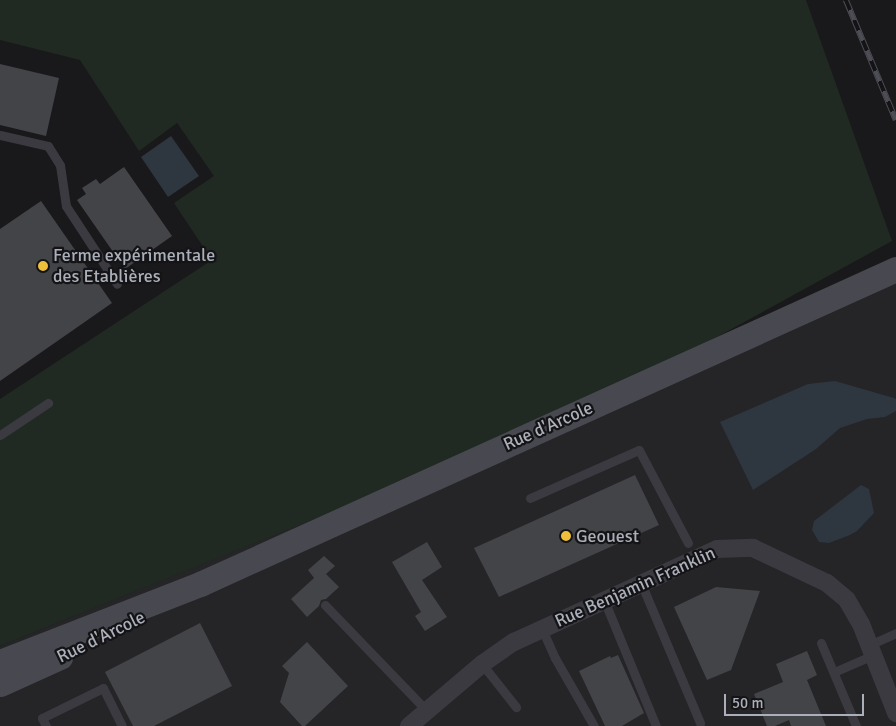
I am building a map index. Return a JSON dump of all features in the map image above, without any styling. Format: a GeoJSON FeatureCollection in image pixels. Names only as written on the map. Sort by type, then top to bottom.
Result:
{"type":"FeatureCollection","features":[{"type":"Feature","properties":{"kind":"main road","name":"Rue d'Arcole"},"geometry":{"type":"LineString","coordinates":[[0,662],[200,584],[896,269]]}},
{"type":"Feature","properties":{"kind":"main road","name":"Rue d'Arcole"},"geometry":{"type":"LineString","coordinates":[[0,684],[119,632],[200,584]]}},
{"type":"Feature","properties":{"kind":"street","name":"Rue Benjamin Franklin"},"geometry":{"type":"LineString","coordinates":[[409,726],[482,664],[514,642],[716,549],[753,548],[827,583],[847,600],[861,624],[896,712]]}},
{"type":"Feature","properties":{"kind":"lane"},"geometry":{"type":"LineString","coordinates":[[0,135],[48,146],[60,165],[66,206],[117,284]]}},
{"type":"Feature","properties":{"kind":"lane"},"geometry":{"type":"LineString","coordinates":[[0,435],[48,404]]}},
{"type":"Feature","properties":{"kind":"lane"},"geometry":{"type":"LineString","coordinates":[[530,498],[639,450],[688,543]]}},
{"type":"Feature","properties":{"kind":"lane"},"geometry":{"type":"LineString","coordinates":[[641,583],[700,722]]}},
{"type":"Feature","properties":{"kind":"lane"},"geometry":{"type":"LineString","coordinates":[[604,600],[656,726]]}},
{"type":"Feature","properties":{"kind":"lane"},"geometry":{"type":"LineString","coordinates":[[325,605],[427,711]]}},
{"type":"Feature","properties":{"kind":"lane"},"geometry":{"type":"LineString","coordinates":[[542,629],[555,658],[594,726]]}},
{"type":"Feature","properties":{"kind":"lane"},"geometry":{"type":"LineString","coordinates":[[834,672],[896,633]]}},
{"type":"Feature","properties":{"kind":"lane"},"geometry":{"type":"LineString","coordinates":[[821,643],[856,726]]}},
{"type":"Feature","properties":{"kind":"lane"},"geometry":{"type":"LineString","coordinates":[[482,664],[516,707]]}},
{"type":"Feature","properties":{"kind":"lane"},"geometry":{"type":"LineString","coordinates":[[46,726],[42,718],[103,688],[122,726]]}},
{"type":"Feature","properties":{"kind":"shaded area"},"geometry":{"type":"Polygon","coordinates":[[[0,0],[806,0],[892,241],[580,412],[0,646],[0,399],[212,260],[174,203],[214,176],[177,123],[139,151],[80,60],[0,40],[0,0]]]}},
{"type":"Feature","properties":{"kind":"shaded area"},"geometry":{"type":"Polygon","coordinates":[[[171,136],[199,176],[168,197],[141,157],[171,136]]]}},
{"type":"Feature","properties":{"kind":"shaded area"},"geometry":{"type":"Polygon","coordinates":[[[896,283],[896,726],[0,726],[0,646],[896,283]]]}},
{"type":"Feature","properties":{"kind":"shaded area"},"geometry":{"type":"Polygon","coordinates":[[[835,381],[894,398],[896,399],[896,411],[885,417],[867,419],[840,428],[816,449],[753,490],[720,422],[808,384],[835,381]]]}},
{"type":"Feature","properties":{"kind":"shaded area"},"geometry":{"type":"Polygon","coordinates":[[[861,485],[869,489],[874,513],[857,531],[850,535],[829,543],[819,542],[812,530],[814,521],[861,485]]]}},
{"type":"Feature","properties":{"kind":"building"},"geometry":{"type":"Polygon","coordinates":[[[0,64],[59,78],[46,136],[0,125],[0,64]]]}},
{"type":"Feature","properties":{"kind":"building"},"geometry":{"type":"Polygon","coordinates":[[[124,167],[172,236],[125,269],[77,200],[86,194],[82,188],[96,179],[100,184],[124,167]]]}},
{"type":"Feature","properties":{"kind":"building","name":"Ferme expérimentale des Etablières"},"geometry":{"type":"Polygon","coordinates":[[[41,201],[112,303],[0,381],[0,229],[41,201]]]}},
{"type":"Feature","properties":{"kind":"building","name":"Geouest"},"geometry":{"type":"Polygon","coordinates":[[[635,475],[659,525],[499,597],[474,548],[635,475]]]}},
{"type":"Feature","properties":{"kind":"building"},"geometry":{"type":"Polygon","coordinates":[[[427,542],[442,567],[422,580],[447,617],[425,631],[415,616],[421,612],[392,562],[427,542]]]}},
{"type":"Feature","properties":{"kind":"building"},"geometry":{"type":"Polygon","coordinates":[[[324,556],[335,566],[326,574],[339,587],[326,599],[321,600],[319,606],[307,617],[291,599],[314,578],[308,570],[324,556]]]}},
{"type":"Feature","properties":{"kind":"building"},"geometry":{"type":"Polygon","coordinates":[[[716,587],[760,591],[731,670],[707,680],[674,607],[716,587]]]}},
{"type":"Feature","properties":{"kind":"building"},"geometry":{"type":"Polygon","coordinates":[[[200,623],[232,686],[154,726],[133,726],[105,672],[200,623]]]}},
{"type":"Feature","properties":{"kind":"building"},"geometry":{"type":"Polygon","coordinates":[[[307,642],[348,686],[305,726],[302,726],[280,702],[289,673],[282,666],[307,642]]]}},
{"type":"Feature","properties":{"kind":"building"},"geometry":{"type":"Polygon","coordinates":[[[807,651],[817,675],[807,680],[826,726],[791,726],[789,720],[775,726],[767,726],[754,694],[783,682],[776,664],[807,651]]]}},
{"type":"Feature","properties":{"kind":"building"},"geometry":{"type":"Polygon","coordinates":[[[618,655],[644,713],[622,726],[605,726],[579,671],[610,656],[611,658],[618,655]]]}},
{"type":"Feature","properties":{"kind":"railway"},"geometry":{"type":"LineString","coordinates":[[846,0],[896,120]]}},
{"type":"Feature","properties":{"kind":"place","name":"Ferme expérimentale des Etablières"},"geometry":{"type":"Point","coordinates":[43,266]}},
{"type":"Feature","properties":{"kind":"place","name":"Geouest"},"geometry":{"type":"Point","coordinates":[566,536]}}]}
